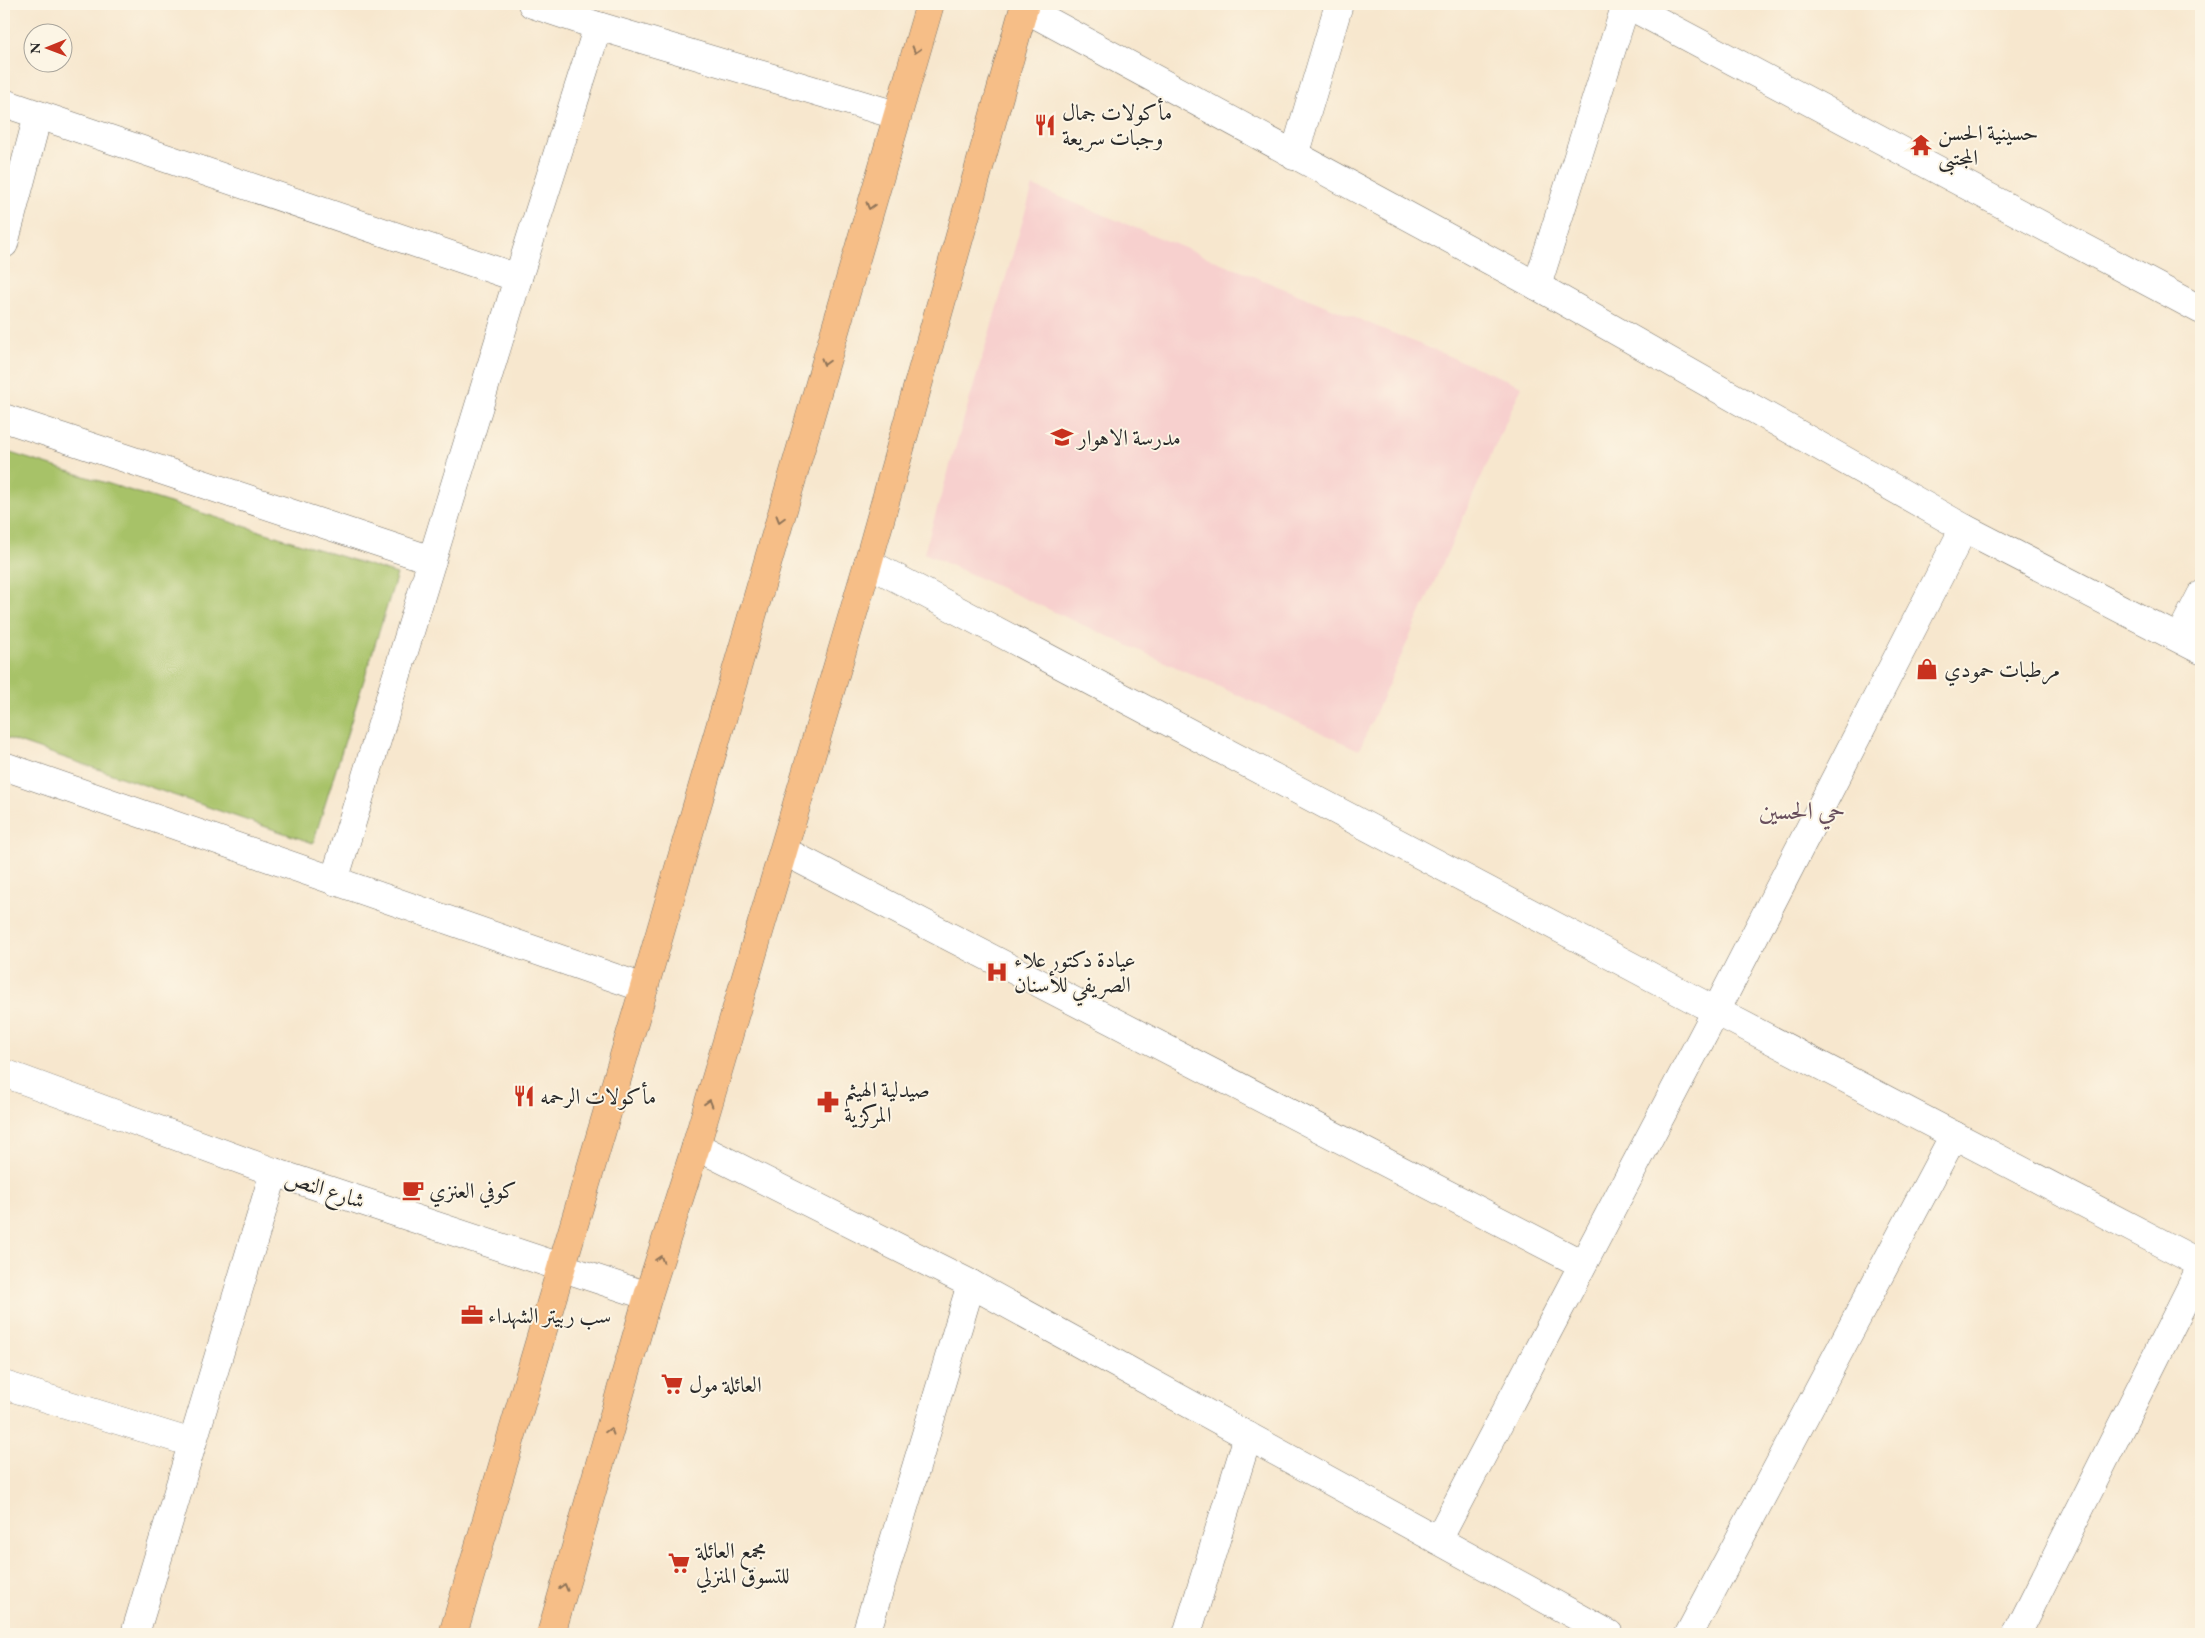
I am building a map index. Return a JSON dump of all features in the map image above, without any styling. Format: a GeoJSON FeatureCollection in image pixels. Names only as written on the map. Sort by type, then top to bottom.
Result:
{"type":"FeatureCollection","features":[{"type":"Feature","properties":{"kind":"main road"},"geometry":{"type":"LineString","coordinates":[[453,1634],[644,988],[896,115],[930,4]]}},
{"type":"Feature","properties":{"kind":"main road"},"geometry":{"type":"LineString","coordinates":[[551,1634],[648,1296],[696,1146],[784,852],[868,563],[1025,6]]}},
{"type":"Feature","properties":{"kind":"street"},"geometry":{"type":"LineString","coordinates":[[532,4],[598,26],[896,115]]}},
{"type":"Feature","properties":{"kind":"street"},"geometry":{"type":"LineString","coordinates":[[1294,156],[1339,4]]}},
{"type":"Feature","properties":{"kind":"street"},"geometry":{"type":"LineString","coordinates":[[1537,286],[1626,4],[2201,310]]}},
{"type":"Feature","properties":{"kind":"street"},"geometry":{"type":"LineString","coordinates":[[1025,6],[1294,156],[1537,286],[1964,528],[2190,644],[2201,595]]}},
{"type":"Feature","properties":{"kind":"street"},"geometry":{"type":"LineString","coordinates":[[334,881],[518,278],[598,26]]}},
{"type":"Feature","properties":{"kind":"street"},"geometry":{"type":"LineString","coordinates":[[4,103],[518,278]]}},
{"type":"Feature","properties":{"kind":"street"},"geometry":{"type":"LineString","coordinates":[[4,244],[38,115]]}},
{"type":"Feature","properties":{"kind":"street"},"geometry":{"type":"LineString","coordinates":[[4,418],[432,560]]}},
{"type":"Feature","properties":{"kind":"street"},"geometry":{"type":"LineString","coordinates":[[1438,1540],[1716,1011],[1964,528]]}},
{"type":"Feature","properties":{"kind":"street"},"geometry":{"type":"LineString","coordinates":[[868,563],[2201,1265],[2017,1634]]}},
{"type":"Feature","properties":{"kind":"street"},"geometry":{"type":"LineString","coordinates":[[4,766],[644,988]]}},
{"type":"Feature","properties":{"kind":"street"},"geometry":{"type":"LineString","coordinates":[[784,852],[1582,1264]]}},
{"type":"Feature","properties":{"kind":"street","name":"شارع النص"},"geometry":{"type":"LineString","coordinates":[[4,1073],[274,1172],[648,1296]]}},
{"type":"Feature","properties":{"kind":"street"},"geometry":{"type":"LineString","coordinates":[[1689,1634],[1954,1135]]}},
{"type":"Feature","properties":{"kind":"street"},"geometry":{"type":"LineString","coordinates":[[696,1146],[971,1284],[1609,1634]]}},
{"type":"Feature","properties":{"kind":"street"},"geometry":{"type":"LineString","coordinates":[[135,1634],[274,1172]]}},
{"type":"Feature","properties":{"kind":"street"},"geometry":{"type":"LineString","coordinates":[[866,1634],[971,1284]]}},
{"type":"Feature","properties":{"kind":"street"},"geometry":{"type":"LineString","coordinates":[[4,1385],[192,1443]]}},
{"type":"Feature","properties":{"kind":"street"},"geometry":{"type":"LineString","coordinates":[[1187,1634],[1248,1436]]}},
{"type":"Feature","properties":{"kind":"shaded area"},"geometry":{"type":"Polygon","coordinates":[[[1033,186],[1522,386],[1359,750],[924,553],[1033,186]]]}},
{"type":"Feature","properties":{"kind":"green space"},"geometry":{"type":"Polygon","coordinates":[[[4,451],[397,574],[313,843],[4,737],[4,451]]]}},
{"type":"Feature","properties":{"kind":"place","name":"مأكولات جمال وجبات سريعة"},"geometry":{"type":"Point","coordinates":[1045,125]}},
{"type":"Feature","properties":{"kind":"place","name":"حسينية الحسن المجتبى"},"geometry":{"type":"Point","coordinates":[1921,145]}},
{"type":"Feature","properties":{"kind":"place","name":"مدرسة الاهوار"},"geometry":{"type":"Point","coordinates":[1062,437]}},
{"type":"Feature","properties":{"kind":"place","name":"مرطبات حمودي"},"geometry":{"type":"Point","coordinates":[1927,669]}},
{"type":"Feature","properties":{"kind":"place","name":"عيادة دكتور علاء الصريفي للأسنان"},"geometry":{"type":"Point","coordinates":[997,972]}},
{"type":"Feature","properties":{"kind":"place","name":"مأكولات الرحمه"},"geometry":{"type":"Point","coordinates":[524,1096]}},
{"type":"Feature","properties":{"kind":"place","name":"صيدلية الهيثم المركزية"},"geometry":{"type":"Point","coordinates":[828,1102]}},
{"type":"Feature","properties":{"kind":"place","name":"كوفي العنزي"},"geometry":{"type":"Point","coordinates":[413,1190]}},
{"type":"Feature","properties":{"kind":"place","name":"سب ربيتر الشهداء"},"geometry":{"type":"Point","coordinates":[472,1315]}},
{"type":"Feature","properties":{"kind":"place","name":"العائلة مول"},"geometry":{"type":"Point","coordinates":[672,1384]}},
{"type":"Feature","properties":{"kind":"place","name":"مجمع العائلة للتسوق المنزلي"},"geometry":{"type":"Point","coordinates":[679,1563]}},
{"type":"Feature","properties":{"kind":"district","name":"حي الحسين"},"geometry":{"type":"Point","coordinates":[1802,810]}}]}
